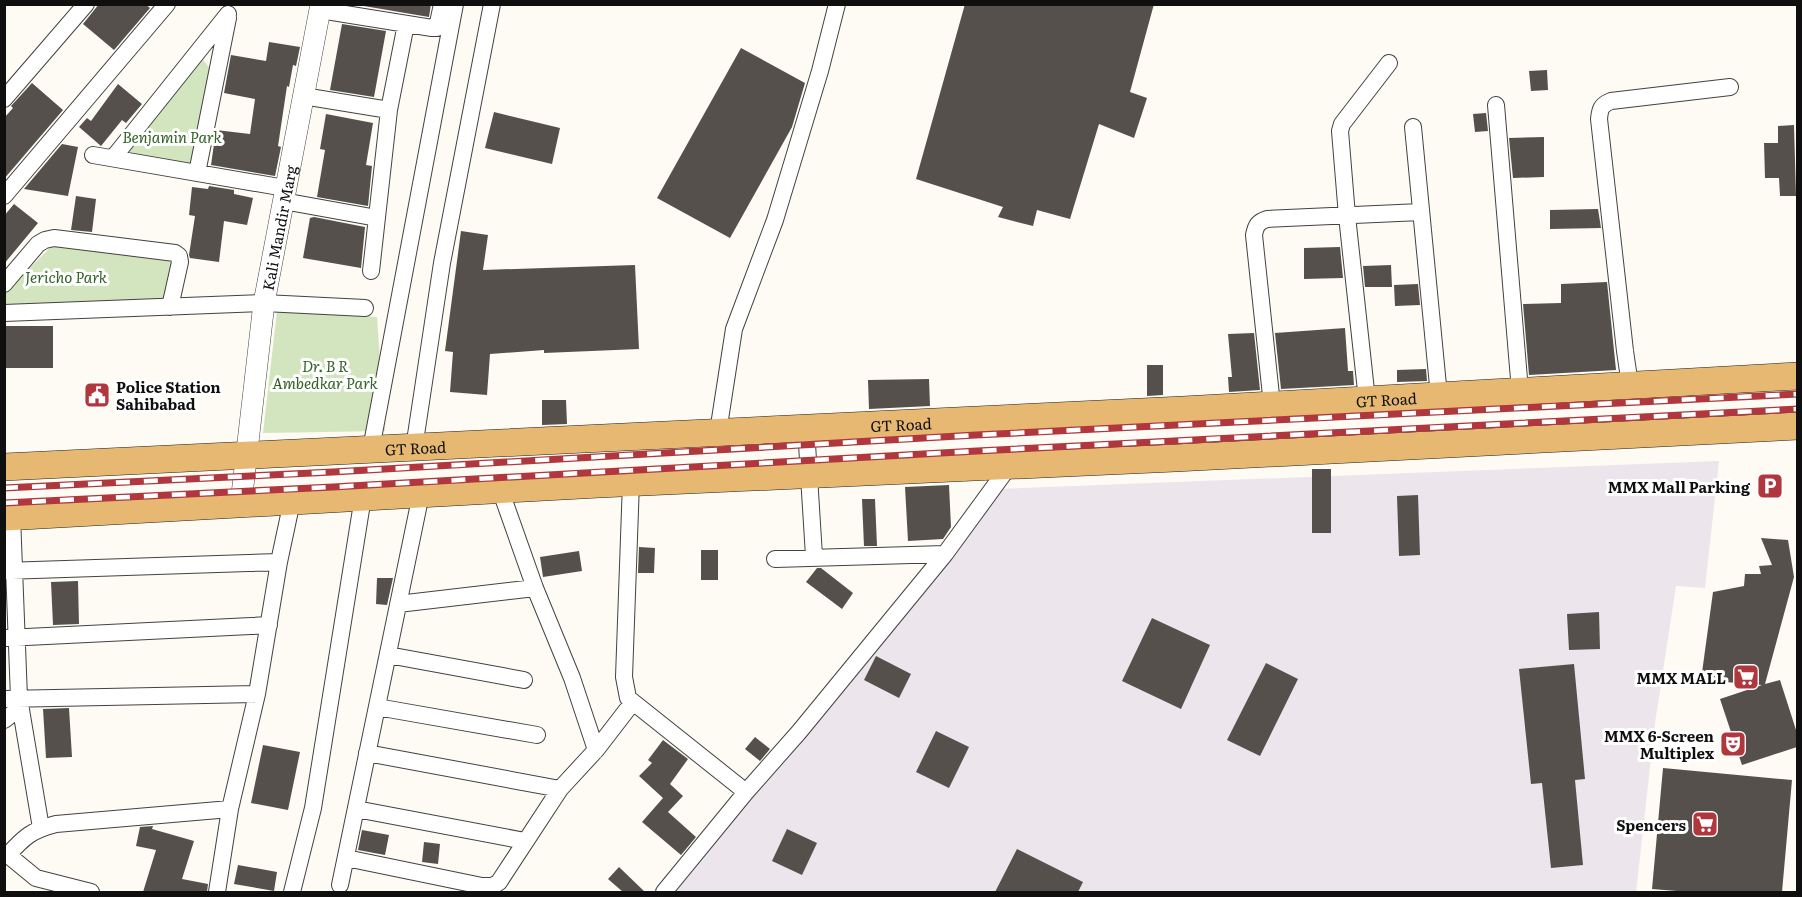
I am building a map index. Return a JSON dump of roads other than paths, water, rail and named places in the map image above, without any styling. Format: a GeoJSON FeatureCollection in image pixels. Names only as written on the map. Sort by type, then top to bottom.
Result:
{"type":"FeatureCollection","features":[{"type":"Feature","properties":{"kind":"highway","name":"GT Road"},"geometry":{"type":"LineString","coordinates":[[4,467],[1272,405],[1797,376]]}},
{"type":"Feature","properties":{"kind":"highway"},"geometry":{"type":"LineString","coordinates":[[8,516],[631,482],[1797,426]]}},
{"type":"Feature","properties":{"kind":"street"},"geometry":{"type":"LineString","coordinates":[[4,99],[86,4]]}},
{"type":"Feature","properties":{"kind":"street"},"geometry":{"type":"LineString","coordinates":[[4,196],[167,4]]}},
{"type":"Feature","properties":{"kind":"street"},"geometry":{"type":"LineString","coordinates":[[320,7],[383,12],[406,24],[437,28],[442,4]]}},
{"type":"Feature","properties":{"kind":"street"},"geometry":{"type":"LineString","coordinates":[[372,449],[455,4]]}},
{"type":"Feature","properties":{"kind":"street"},"geometry":{"type":"LineString","coordinates":[[414,448],[442,263],[492,4]]}},
{"type":"Feature","properties":{"kind":"street"},"geometry":{"type":"LineString","coordinates":[[717,432],[734,328],[775,220],[820,71],[837,4]]}},
{"type":"Feature","properties":{"kind":"street","name":"Kali Mandir Marg"},"geometry":{"type":"LineString","coordinates":[[241,503],[264,303],[320,7]]}},
{"type":"Feature","properties":{"kind":"street"},"geometry":{"type":"LineString","coordinates":[[113,158],[229,10]]}},
{"type":"Feature","properties":{"kind":"street"},"geometry":{"type":"LineString","coordinates":[[197,173],[229,10]]}},
{"type":"Feature","properties":{"kind":"street"},"geometry":{"type":"LineString","coordinates":[[371,272],[389,110],[406,24]]}},
{"type":"Feature","properties":{"kind":"street"},"geometry":{"type":"LineString","coordinates":[[1367,400],[1340,142],[1342,124],[1389,63]]}},
{"type":"Feature","properties":{"kind":"street"},"geometry":{"type":"LineString","coordinates":[[1630,385],[1624,351],[1600,131],[1600,109],[1611,101],[1730,87]]}},
{"type":"Feature","properties":{"kind":"street"},"geometry":{"type":"LineString","coordinates":[[303,96],[389,110]]}},
{"type":"Feature","properties":{"kind":"street"},"geometry":{"type":"LineString","coordinates":[[1496,105],[1520,391]]}},
{"type":"Feature","properties":{"kind":"street"},"geometry":{"type":"LineString","coordinates":[[1413,127],[1439,396]]}},
{"type":"Feature","properties":{"kind":"street"},"geometry":{"type":"LineString","coordinates":[[93,155],[197,173],[376,218]]}},
{"type":"Feature","properties":{"kind":"street"},"geometry":{"type":"LineString","coordinates":[[1272,405],[1254,235],[1255,226],[1267,219],[1422,212]]}},
{"type":"Feature","properties":{"kind":"street"},"geometry":{"type":"LineString","coordinates":[[4,284],[38,244],[54,238],[164,251],[175,253],[179,256],[180,262],[170,306]]}},
{"type":"Feature","properties":{"kind":"street"},"geometry":{"type":"LineString","coordinates":[[4,313],[264,303],[365,308]]}},
{"type":"Feature","properties":{"kind":"street"},"geometry":{"type":"LineString","coordinates":[[806,428],[814,556]]}},
{"type":"Feature","properties":{"kind":"street"},"geometry":{"type":"LineString","coordinates":[[664,892],[945,554],[1010,465]]}},
{"type":"Feature","properties":{"kind":"street"},"geometry":{"type":"LineString","coordinates":[[631,482],[624,677],[628,698],[746,792]]}},
{"type":"Feature","properties":{"kind":"street"},"geometry":{"type":"LineString","coordinates":[[500,489],[535,588],[572,678],[596,750]]}},
{"type":"Feature","properties":{"kind":"street"},"geometry":{"type":"LineString","coordinates":[[340,885],[421,494]]}},
{"type":"Feature","properties":{"kind":"street"},"geometry":{"type":"LineString","coordinates":[[292,892],[313,808],[363,497]]}},
{"type":"Feature","properties":{"kind":"street"},"geometry":{"type":"LineString","coordinates":[[217,892],[230,809],[257,694],[279,562],[292,501]]}},
{"type":"Feature","properties":{"kind":"street"},"geometry":{"type":"LineString","coordinates":[[8,516],[10,638],[14,702],[41,828]]}},
{"type":"Feature","properties":{"kind":"street"},"geometry":{"type":"LineString","coordinates":[[775,558],[945,554]]}},
{"type":"Feature","properties":{"kind":"street"},"geometry":{"type":"LineString","coordinates":[[9,570],[279,562]]}},
{"type":"Feature","properties":{"kind":"street"},"geometry":{"type":"LineString","coordinates":[[398,604],[535,588]]}},
{"type":"Feature","properties":{"kind":"street"},"geometry":{"type":"LineString","coordinates":[[10,638],[269,625]]}},
{"type":"Feature","properties":{"kind":"street"},"geometry":{"type":"LineString","coordinates":[[388,655],[524,680]]}},
{"type":"Feature","properties":{"kind":"street"},"geometry":{"type":"LineString","coordinates":[[14,702],[257,694]]}},
{"type":"Feature","properties":{"kind":"street"},"geometry":{"type":"LineString","coordinates":[[4,720],[14,702]]}},
{"type":"Feature","properties":{"kind":"street"},"geometry":{"type":"LineString","coordinates":[[346,858],[491,889],[499,882],[560,789],[596,750],[633,702]]}},
{"type":"Feature","properties":{"kind":"street"},"geometry":{"type":"LineString","coordinates":[[377,707],[537,735]]}},
{"type":"Feature","properties":{"kind":"street"},"geometry":{"type":"LineString","coordinates":[[367,753],[560,789]]}},
{"type":"Feature","properties":{"kind":"street"},"geometry":{"type":"LineString","coordinates":[[91,892],[36,878],[8,855],[29,834],[56,824],[230,809]]}},
{"type":"Feature","properties":{"kind":"street"},"geometry":{"type":"LineString","coordinates":[[356,809],[525,841]]}},
{"type":"Feature","properties":{"kind":"railway"},"geometry":{"type":"LineString","coordinates":[[4,488],[333,472],[976,435],[1798,394]]}},
{"type":"Feature","properties":{"kind":"railway"},"geometry":{"type":"LineString","coordinates":[[4,503],[1798,409]]}},
{"type":"Feature","properties":{"kind":"place","name":"Police Station Sahibabad"},"geometry":{"type":"Point","coordinates":[97,395]}},
{"type":"Feature","properties":{"kind":"place","name":"MMX Mall Parking"},"geometry":{"type":"Point","coordinates":[1770,486]}},
{"type":"Feature","properties":{"kind":"place","name":"MMX MALL"},"geometry":{"type":"Point","coordinates":[1746,677]}},
{"type":"Feature","properties":{"kind":"place","name":"MMX 6-Screen Multiplex"},"geometry":{"type":"Point","coordinates":[1733,744]}},
{"type":"Feature","properties":{"kind":"place","name":"Spencers"},"geometry":{"type":"Point","coordinates":[1705,824]}},
{"type":"Feature","properties":{"kind":"park label","name":"Benjamin Park"},"geometry":{"type":"Point","coordinates":[172,136]}},
{"type":"Feature","properties":{"kind":"park label","name":"Jericho Park"},"geometry":{"type":"Point","coordinates":[66,276]}},
{"type":"Feature","properties":{"kind":"park label","name":"Dr. B R Ambedkar Park"},"geometry":{"type":"Point","coordinates":[325,374]}}]}
